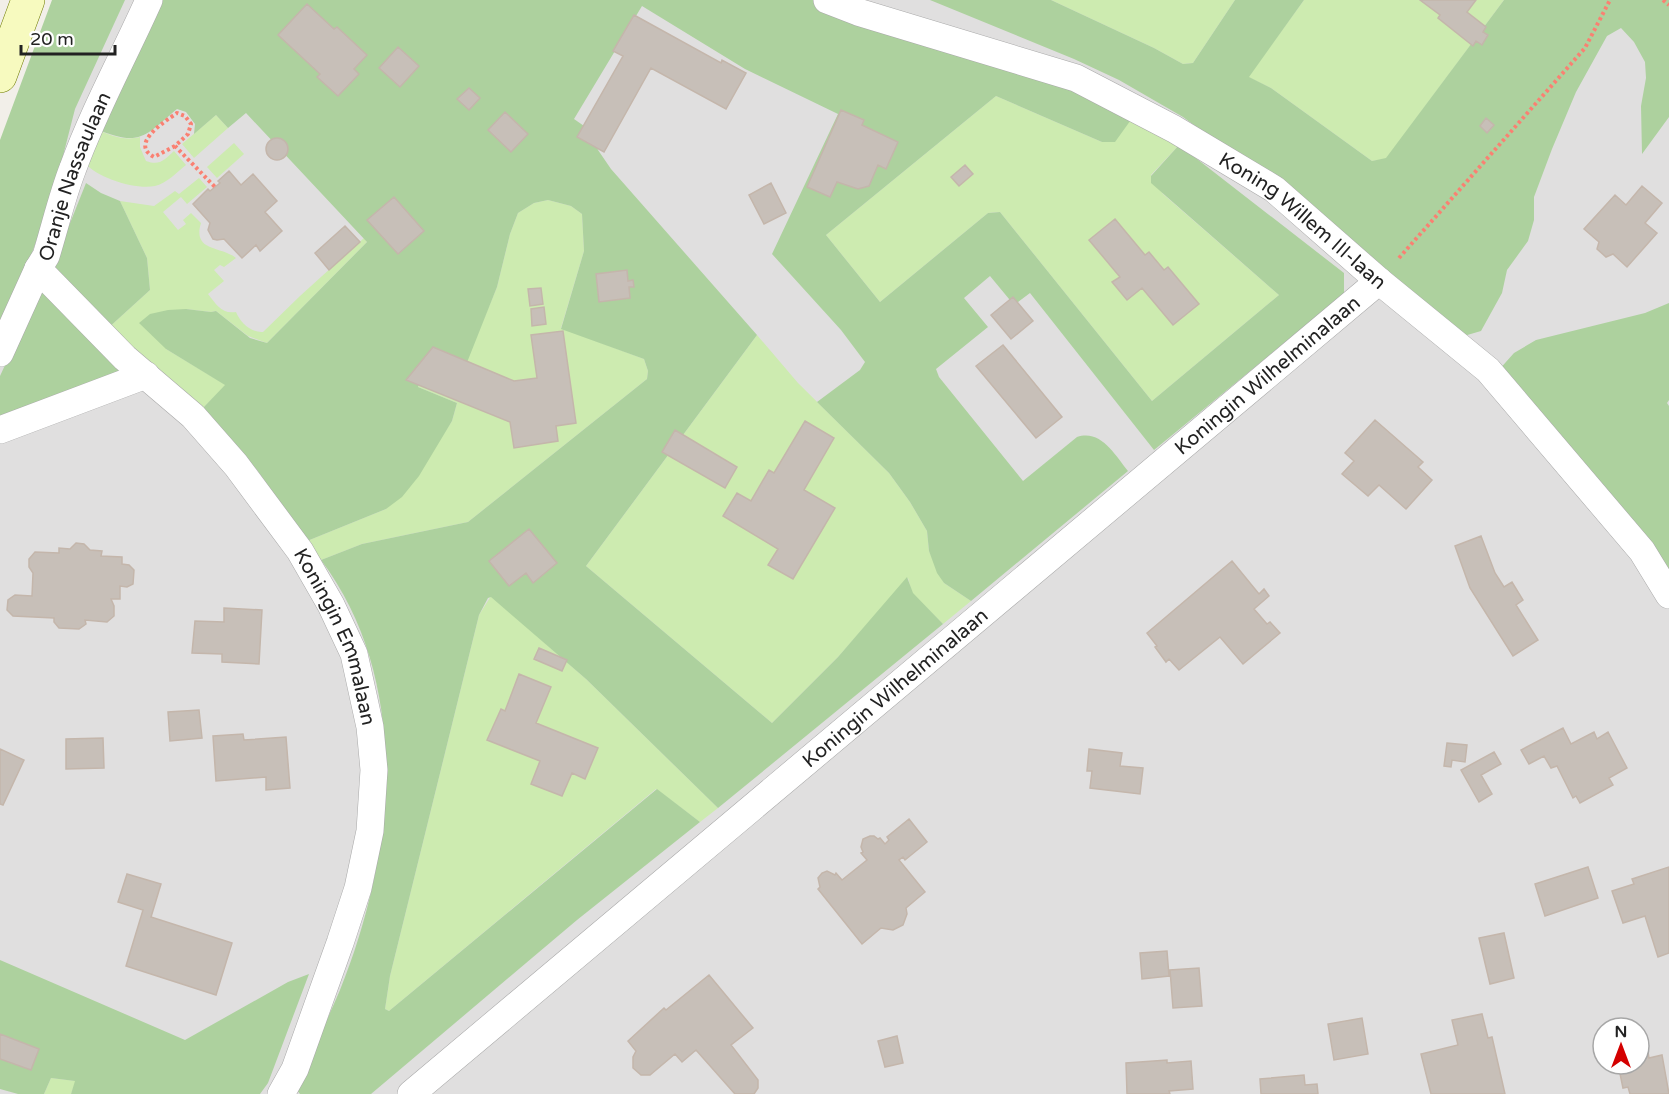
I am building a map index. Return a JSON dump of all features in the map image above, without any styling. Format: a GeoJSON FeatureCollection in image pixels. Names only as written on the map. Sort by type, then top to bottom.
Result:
{"type":"FeatureCollection","features":[{"type":"Feature","properties":{"kind":"main road"},"geometry":{"type":"LineString","coordinates":[[0,76],[28,0]]}},
{"type":"Feature","properties":{"kind":"street","name":"Oranje Nassaulaan"},"geometry":{"type":"LineString","coordinates":[[0,353],[46,256],[73,167],[98,107],[124,57],[149,0]]}},
{"type":"Feature","properties":{"kind":"street","name":"Koning Willem III-laan"},"geometry":{"type":"LineString","coordinates":[[827,0],[858,12],[1077,78],[1174,129],[1274,189],[1378,281],[1488,370],[1642,551],[1669,595]]}},
{"type":"Feature","properties":{"kind":"street","name":"Koningin Emmalaan"},"geometry":{"type":"LineString","coordinates":[[39,269],[124,358],[193,416],[236,465],[300,551],[331,605],[354,654],[370,727],[374,770],[371,821],[358,888],[295,1069],[281,1094]]}},
{"type":"Feature","properties":{"kind":"street","name":"Koningin Wilhelminalaan"},"geometry":{"type":"LineString","coordinates":[[411,1094],[1378,281]]}},
{"type":"Feature","properties":{"kind":"street"},"geometry":{"type":"LineString","coordinates":[[0,430],[146,375]]}},
{"type":"Feature","properties":{"kind":"path"},"geometry":{"type":"LineString","coordinates":[[1378,281],[1585,48],[1610,0]]}},
{"type":"Feature","properties":{"kind":"path"},"geometry":{"type":"LineString","coordinates":[[1663,0],[1669,5]]}},
{"type":"Feature","properties":{"kind":"path"},"geometry":{"type":"LineString","coordinates":[[177,112],[185,116],[191,124],[188,134],[175,146],[154,157],[147,153],[144,146],[146,138],[177,112]]}},
{"type":"Feature","properties":{"kind":"path"},"geometry":{"type":"LineString","coordinates":[[175,146],[215,187]]}},
{"type":"Feature","properties":{"kind":"shaded area"},"geometry":{"type":"Polygon","coordinates":[[[114,0],[1641,0],[1669,21],[1669,1094],[0,1094],[0,239],[114,0]]]}},
{"type":"Feature","properties":{"kind":"green space"},"geometry":{"type":"Polygon","coordinates":[[[52,0],[125,0],[75,109],[53,195],[0,341],[0,140],[52,0]]]}},
{"type":"Feature","properties":{"kind":"green space"},"geometry":{"type":"Polygon","coordinates":[[[152,0],[862,0],[1133,117],[1115,142],[1102,142],[996,96],[826,235],[880,302],[988,213],[1000,212],[1152,401],[1279,295],[1151,183],[1151,176],[1179,145],[1344,273],[1344,298],[1306,325],[1154,450],[1030,293],[1014,305],[990,276],[964,298],[988,327],[936,369],[939,377],[1023,481],[1077,437],[1086,436],[1100,440],[1107,445],[1128,471],[971,601],[944,583],[937,573],[929,551],[927,531],[889,473],[817,402],[860,370],[865,362],[841,330],[772,254],[838,114],[745,69],[642,6],[574,119],[597,135],[595,142],[598,150],[611,169],[757,335],[586,566],[772,723],[838,657],[907,577],[913,593],[943,624],[718,808],[586,679],[491,597],[488,598],[479,615],[390,976],[385,1009],[389,1011],[657,789],[700,822],[577,920],[371,1094],[300,1094],[296,1089],[340,990],[359,938],[373,883],[382,827],[386,770],[382,714],[371,660],[350,608],[321,560],[362,544],[468,522],[647,379],[648,371],[644,359],[561,329],[584,251],[582,214],[571,206],[548,200],[534,203],[518,213],[510,234],[497,287],[466,365],[433,350],[418,387],[457,403],[452,421],[419,476],[402,497],[386,509],[307,541],[257,470],[202,409],[225,385],[166,349],[139,323],[150,314],[168,310],[216,311],[250,338],[267,343],[367,242],[246,113],[228,128],[216,115],[194,134],[195,124],[186,112],[177,109],[141,136],[123,137],[96,129],[152,0]]]}},
{"type":"Feature","properties":{"kind":"green space"},"geometry":{"type":"Polygon","coordinates":[[[930,0],[1051,0],[1183,64],[1193,63],[1235,0],[1304,0],[1249,77],[1271,88],[1372,161],[1386,158],[1504,0],[1669,0],[1669,117],[1642,154],[1641,106],[1646,78],[1645,62],[1634,42],[1621,28],[1607,36],[1576,92],[1552,149],[1534,197],[1534,220],[1528,241],[1507,270],[1502,293],[1481,331],[1457,338],[1240,159],[1183,117],[1119,80],[1074,59],[930,0]]]}},
{"type":"Feature","properties":{"kind":"green space"},"geometry":{"type":"Polygon","coordinates":[[[1051,0],[1235,0],[1193,63],[1183,64],[1051,0]]]}},
{"type":"Feature","properties":{"kind":"green space"},"geometry":{"type":"Polygon","coordinates":[[[1304,0],[1504,0],[1386,159],[1372,161],[1271,88],[1248,77],[1304,0]]]}},
{"type":"Feature","properties":{"kind":"green space"},"geometry":{"type":"Polygon","coordinates":[[[996,96],[1102,142],[1133,117],[1179,145],[1151,175],[1163,194],[1279,295],[1152,401],[1000,212],[988,213],[880,302],[826,235],[996,96]]]}},
{"type":"Feature","properties":{"kind":"green space"},"geometry":{"type":"Polygon","coordinates":[[[216,115],[228,128],[194,158],[182,144],[216,115]]]}},
{"type":"Feature","properties":{"kind":"green space"},"geometry":{"type":"Polygon","coordinates":[[[96,129],[118,137],[140,137],[140,147],[146,161],[158,162],[174,151],[186,165],[155,186],[138,186],[107,178],[85,163],[96,129]]]}},
{"type":"Feature","properties":{"kind":"green space"},"geometry":{"type":"Polygon","coordinates":[[[234,143],[244,154],[217,178],[207,167],[234,143]]]}},
{"type":"Feature","properties":{"kind":"green space"},"geometry":{"type":"Polygon","coordinates":[[[199,178],[207,187],[187,204],[181,197],[163,212],[178,230],[186,224],[183,220],[191,213],[201,223],[199,232],[204,244],[236,258],[224,267],[220,265],[214,270],[224,281],[208,294],[220,308],[227,312],[236,312],[243,323],[254,331],[263,332],[364,238],[367,242],[267,343],[248,336],[216,311],[186,309],[166,349],[226,385],[202,409],[106,330],[150,290],[147,258],[120,201],[154,206],[175,191],[179,194],[199,178]]]}},
{"type":"Feature","properties":{"kind":"green space"},"geometry":{"type":"Polygon","coordinates":[[[86,183],[101,193],[120,201],[147,258],[150,290],[106,330],[51,271],[86,183]]]}},
{"type":"Feature","properties":{"kind":"green space"},"geometry":{"type":"Polygon","coordinates":[[[548,200],[571,206],[582,214],[584,251],[561,328],[644,359],[648,371],[647,379],[468,522],[362,544],[321,560],[307,541],[386,509],[435,447],[452,421],[457,403],[418,387],[433,349],[473,345],[497,287],[510,234],[518,213],[534,203],[548,200]]]}},
{"type":"Feature","properties":{"kind":"green space"},"geometry":{"type":"Polygon","coordinates":[[[44,281],[129,376],[0,427],[0,376],[44,281]]]}},
{"type":"Feature","properties":{"kind":"green space"},"geometry":{"type":"Polygon","coordinates":[[[1669,303],[1669,400],[1667,403],[1669,406],[1669,581],[1497,372],[1514,353],[1536,340],[1645,313],[1669,303]]]}},
{"type":"Feature","properties":{"kind":"green space"},"geometry":{"type":"Polygon","coordinates":[[[757,335],[798,383],[889,473],[927,531],[929,551],[944,583],[971,601],[943,624],[912,593],[908,578],[838,657],[772,723],[586,566],[757,335]]]}},
{"type":"Feature","properties":{"kind":"green space"},"geometry":{"type":"Polygon","coordinates":[[[491,596],[586,679],[718,808],[700,822],[656,789],[389,1011],[385,1009],[390,976],[479,615],[491,596]]]}},
{"type":"Feature","properties":{"kind":"green space"},"geometry":{"type":"Polygon","coordinates":[[[0,960],[185,1040],[288,982],[309,974],[268,1083],[260,1094],[71,1094],[75,1081],[51,1078],[44,1094],[18,1094],[0,1089],[0,1059],[31,1070],[39,1049],[0,1034],[0,960]]]}},
{"type":"Feature","properties":{"kind":"green space"},"geometry":{"type":"Polygon","coordinates":[[[51,1078],[76,1081],[71,1094],[44,1094],[51,1078]]]}},
{"type":"Feature","properties":{"kind":"building"},"geometry":{"type":"Polygon","coordinates":[[[1420,0],[1476,0],[1467,12],[1486,27],[1483,32],[1488,35],[1482,45],[1476,41],[1473,46],[1420,0]]]}},
{"type":"Feature","properties":{"kind":"building"},"geometry":{"type":"Polygon","coordinates":[[[307,4],[334,29],[337,27],[367,55],[354,69],[359,74],[338,96],[317,77],[320,74],[278,35],[307,4]]]}},
{"type":"Feature","properties":{"kind":"building"},"geometry":{"type":"Polygon","coordinates":[[[634,15],[721,63],[722,60],[746,73],[726,109],[651,68],[604,152],[577,137],[623,56],[613,51],[634,15]]]}},
{"type":"Feature","properties":{"kind":"building"},"geometry":{"type":"Polygon","coordinates":[[[398,47],[419,66],[400,87],[379,68],[398,47]]]}},
{"type":"Feature","properties":{"kind":"building"},"geometry":{"type":"Polygon","coordinates":[[[469,88],[480,98],[469,110],[457,99],[469,88]]]}},
{"type":"Feature","properties":{"kind":"building"},"geometry":{"type":"Polygon","coordinates":[[[841,110],[864,120],[862,125],[898,142],[886,169],[878,165],[869,186],[858,189],[837,182],[830,197],[807,187],[841,110]]]}},
{"type":"Feature","properties":{"kind":"building"},"geometry":{"type":"Polygon","coordinates":[[[505,112],[528,134],[511,152],[488,130],[505,112]]]}},
{"type":"Feature","properties":{"kind":"building"},"geometry":{"type":"Polygon","coordinates":[[[1486,118],[1494,125],[1487,133],[1480,126],[1486,118]]]}},
{"type":"Feature","properties":{"kind":"building"},"geometry":{"type":"Polygon","coordinates":[[[277,138],[285,141],[288,149],[285,157],[277,160],[269,157],[266,149],[269,141],[277,138]]]}},
{"type":"Feature","properties":{"kind":"building"},"geometry":{"type":"Polygon","coordinates":[[[965,165],[973,174],[959,186],[951,177],[965,165]]]}},
{"type":"Feature","properties":{"kind":"building"},"geometry":{"type":"Polygon","coordinates":[[[229,171],[241,185],[253,174],[277,201],[265,212],[282,231],[260,251],[256,245],[242,258],[224,239],[213,239],[208,230],[210,223],[193,204],[208,189],[210,191],[220,183],[218,181],[229,171]]]}},
{"type":"Feature","properties":{"kind":"building"},"geometry":{"type":"Polygon","coordinates":[[[771,183],[786,213],[764,224],[749,195],[771,183]]]}},
{"type":"Feature","properties":{"kind":"building"},"geometry":{"type":"Polygon","coordinates":[[[1642,186],[1662,203],[1645,223],[1657,233],[1627,267],[1613,254],[1606,257],[1597,249],[1599,242],[1584,229],[1615,195],[1626,205],[1642,186]]]}},
{"type":"Feature","properties":{"kind":"building"},"geometry":{"type":"Polygon","coordinates":[[[394,197],[424,231],[398,254],[367,220],[394,197]]]}},
{"type":"Feature","properties":{"kind":"building"},"geometry":{"type":"Polygon","coordinates":[[[1115,219],[1145,255],[1149,252],[1164,270],[1168,267],[1199,304],[1173,325],[1142,288],[1127,300],[1112,282],[1120,277],[1089,240],[1115,219]]]}},
{"type":"Feature","properties":{"kind":"building"},"geometry":{"type":"Polygon","coordinates":[[[345,226],[360,242],[329,270],[315,253],[345,226]]]}},
{"type":"Feature","properties":{"kind":"building"},"geometry":{"type":"Polygon","coordinates":[[[627,270],[628,281],[633,280],[634,287],[629,287],[630,298],[599,302],[596,274],[627,270]]]}},
{"type":"Feature","properties":{"kind":"building"},"geometry":{"type":"Polygon","coordinates":[[[541,288],[543,304],[530,306],[528,289],[541,288]]]}},
{"type":"Feature","properties":{"kind":"building"},"geometry":{"type":"Polygon","coordinates":[[[1013,297],[1033,321],[1011,339],[991,315],[1013,297]]]}},
{"type":"Feature","properties":{"kind":"building"},"geometry":{"type":"Polygon","coordinates":[[[544,307],[546,324],[532,326],[531,309],[544,307]]]}},
{"type":"Feature","properties":{"kind":"building"},"geometry":{"type":"Polygon","coordinates":[[[563,331],[576,423],[556,426],[558,441],[514,448],[510,422],[406,380],[433,347],[514,381],[537,378],[531,335],[563,331]]]}},
{"type":"Feature","properties":{"kind":"building"},"geometry":{"type":"Polygon","coordinates":[[[1003,345],[1062,417],[1036,438],[976,366],[1003,345]]]}},
{"type":"Feature","properties":{"kind":"building"},"geometry":{"type":"Polygon","coordinates":[[[1375,420],[1423,462],[1418,467],[1432,480],[1406,509],[1379,485],[1368,496],[1342,474],[1354,461],[1345,453],[1375,420]]]}},
{"type":"Feature","properties":{"kind":"building"},"geometry":{"type":"Polygon","coordinates":[[[805,421],[834,438],[804,490],[835,508],[793,579],[768,565],[778,549],[723,516],[737,493],[751,501],[769,470],[774,473],[805,421]]]}},
{"type":"Feature","properties":{"kind":"building"},"geometry":{"type":"Polygon","coordinates":[[[675,430],[737,467],[725,488],[662,452],[675,430]]]}},
{"type":"Feature","properties":{"kind":"building"},"geometry":{"type":"Polygon","coordinates":[[[529,529],[557,563],[533,583],[526,573],[509,586],[489,561],[529,529]]]}},
{"type":"Feature","properties":{"kind":"building"},"geometry":{"type":"Polygon","coordinates":[[[1481,536],[1495,573],[1504,587],[1512,582],[1523,600],[1516,605],[1538,640],[1513,656],[1470,588],[1455,546],[1481,536]]]}},
{"type":"Feature","properties":{"kind":"building"},"geometry":{"type":"Polygon","coordinates":[[[76,543],[84,544],[90,550],[102,551],[101,556],[122,557],[122,564],[129,565],[134,570],[133,584],[127,587],[120,586],[120,599],[111,599],[114,616],[107,622],[85,620],[86,624],[79,629],[59,628],[54,618],[13,616],[7,610],[8,600],[15,595],[32,596],[33,573],[29,567],[29,559],[35,552],[59,553],[59,548],[70,549],[76,543]]]}},
{"type":"Feature","properties":{"kind":"building"},"geometry":{"type":"Polygon","coordinates":[[[1232,561],[1259,594],[1264,589],[1269,596],[1254,609],[1267,624],[1270,622],[1280,633],[1243,664],[1220,637],[1179,670],[1169,659],[1166,662],[1147,633],[1232,561]]]}},
{"type":"Feature","properties":{"kind":"building"},"geometry":{"type":"Polygon","coordinates":[[[224,608],[262,610],[259,664],[222,662],[222,654],[192,653],[195,621],[224,622],[224,608]]]}},
{"type":"Feature","properties":{"kind":"building"},"geometry":{"type":"Polygon","coordinates":[[[539,648],[567,660],[562,671],[534,659],[539,648]]]}},
{"type":"Feature","properties":{"kind":"building"},"geometry":{"type":"Polygon","coordinates":[[[519,674],[551,687],[536,723],[598,748],[585,779],[572,773],[562,796],[531,784],[540,761],[487,740],[501,709],[505,711],[519,674]]]}},
{"type":"Feature","properties":{"kind":"building"},"geometry":{"type":"Polygon","coordinates":[[[199,710],[202,738],[170,741],[168,712],[199,710]]]}},
{"type":"Feature","properties":{"kind":"building"},"geometry":{"type":"Polygon","coordinates":[[[1563,728],[1571,744],[1594,732],[1597,739],[1608,732],[1627,768],[1609,778],[1613,785],[1580,803],[1576,796],[1573,798],[1557,766],[1551,768],[1544,756],[1529,764],[1521,750],[1563,728]]]}},
{"type":"Feature","properties":{"kind":"building"},"geometry":{"type":"Polygon","coordinates":[[[243,734],[244,740],[286,737],[290,788],[266,790],[266,777],[216,781],[213,736],[243,734]]]}},
{"type":"Feature","properties":{"kind":"building"},"geometry":{"type":"Polygon","coordinates":[[[103,738],[104,768],[66,769],[66,739],[103,738]]]}},
{"type":"Feature","properties":{"kind":"building"},"geometry":{"type":"Polygon","coordinates":[[[1447,743],[1467,745],[1465,762],[1452,760],[1451,767],[1444,766],[1447,743]]]}},
{"type":"Feature","properties":{"kind":"building"},"geometry":{"type":"Polygon","coordinates":[[[0,749],[24,760],[3,805],[0,804],[0,749]]]}},
{"type":"Feature","properties":{"kind":"building"},"geometry":{"type":"Polygon","coordinates":[[[1089,749],[1122,753],[1120,766],[1143,768],[1140,794],[1090,788],[1092,771],[1087,771],[1089,749]]]}},
{"type":"Feature","properties":{"kind":"building"},"geometry":{"type":"Polygon","coordinates":[[[1494,752],[1501,764],[1481,775],[1492,794],[1479,802],[1461,770],[1494,752]]]}},
{"type":"Feature","properties":{"kind":"building"},"geometry":{"type":"Polygon","coordinates":[[[909,819],[927,842],[905,860],[903,857],[899,860],[925,892],[906,908],[907,914],[903,925],[893,930],[881,928],[862,944],[818,889],[820,887],[818,878],[827,871],[835,875],[836,873],[842,880],[867,860],[861,853],[863,852],[861,847],[863,839],[874,836],[880,838],[885,844],[889,840],[887,837],[909,819]]]}},
{"type":"Feature","properties":{"kind":"building"},"geometry":{"type":"Polygon","coordinates":[[[1588,867],[1598,898],[1545,916],[1535,884],[1588,867]]]}},
{"type":"Feature","properties":{"kind":"building"},"geometry":{"type":"Polygon","coordinates":[[[1669,867],[1669,953],[1658,957],[1645,916],[1623,923],[1612,891],[1634,884],[1632,879],[1669,867]]]}},
{"type":"Feature","properties":{"kind":"building"},"geometry":{"type":"Polygon","coordinates":[[[127,874],[161,884],[151,917],[232,943],[216,995],[126,966],[143,910],[118,902],[127,874]]]}},
{"type":"Feature","properties":{"kind":"building"},"geometry":{"type":"Polygon","coordinates":[[[1504,933],[1514,978],[1490,984],[1479,938],[1504,933]]]}},
{"type":"Feature","properties":{"kind":"building"},"geometry":{"type":"Polygon","coordinates":[[[1167,951],[1169,976],[1142,979],[1140,953],[1167,951]]]}},
{"type":"Feature","properties":{"kind":"building"},"geometry":{"type":"Polygon","coordinates":[[[1199,968],[1202,1006],[1173,1008],[1170,970],[1199,968]]]}},
{"type":"Feature","properties":{"kind":"building"},"geometry":{"type":"Polygon","coordinates":[[[709,975],[753,1028],[731,1045],[758,1080],[758,1088],[754,1094],[735,1094],[696,1050],[682,1062],[675,1054],[650,1075],[641,1075],[633,1068],[633,1057],[636,1051],[628,1041],[664,1008],[666,1010],[709,975]]]}},
{"type":"Feature","properties":{"kind":"building"},"geometry":{"type":"Polygon","coordinates":[[[1482,1014],[1488,1038],[1492,1037],[1505,1094],[1431,1094],[1421,1054],[1458,1045],[1452,1020],[1482,1014]]]}},
{"type":"Feature","properties":{"kind":"building"},"geometry":{"type":"Polygon","coordinates":[[[1362,1018],[1368,1054],[1334,1060],[1328,1024],[1362,1018]]]}},
{"type":"Feature","properties":{"kind":"building"},"geometry":{"type":"Polygon","coordinates":[[[0,1034],[39,1049],[31,1070],[0,1059],[0,1034]]]}},
{"type":"Feature","properties":{"kind":"building"},"geometry":{"type":"Polygon","coordinates":[[[897,1036],[903,1063],[885,1067],[878,1041],[897,1036]]]}},
{"type":"Feature","properties":{"kind":"building"},"geometry":{"type":"Polygon","coordinates":[[[1662,1055],[1669,1094],[1630,1094],[1628,1087],[1623,1088],[1620,1076],[1651,1076],[1651,1058],[1662,1055]]]}},
{"type":"Feature","properties":{"kind":"building"},"geometry":{"type":"Polygon","coordinates":[[[1167,1060],[1167,1063],[1191,1061],[1193,1089],[1169,1091],[1170,1094],[1127,1094],[1126,1063],[1167,1060]]]}},
{"type":"Feature","properties":{"kind":"building"},"geometry":{"type":"Polygon","coordinates":[[[1304,1075],[1305,1085],[1317,1084],[1318,1094],[1261,1094],[1260,1079],[1304,1075]]]}}]}
